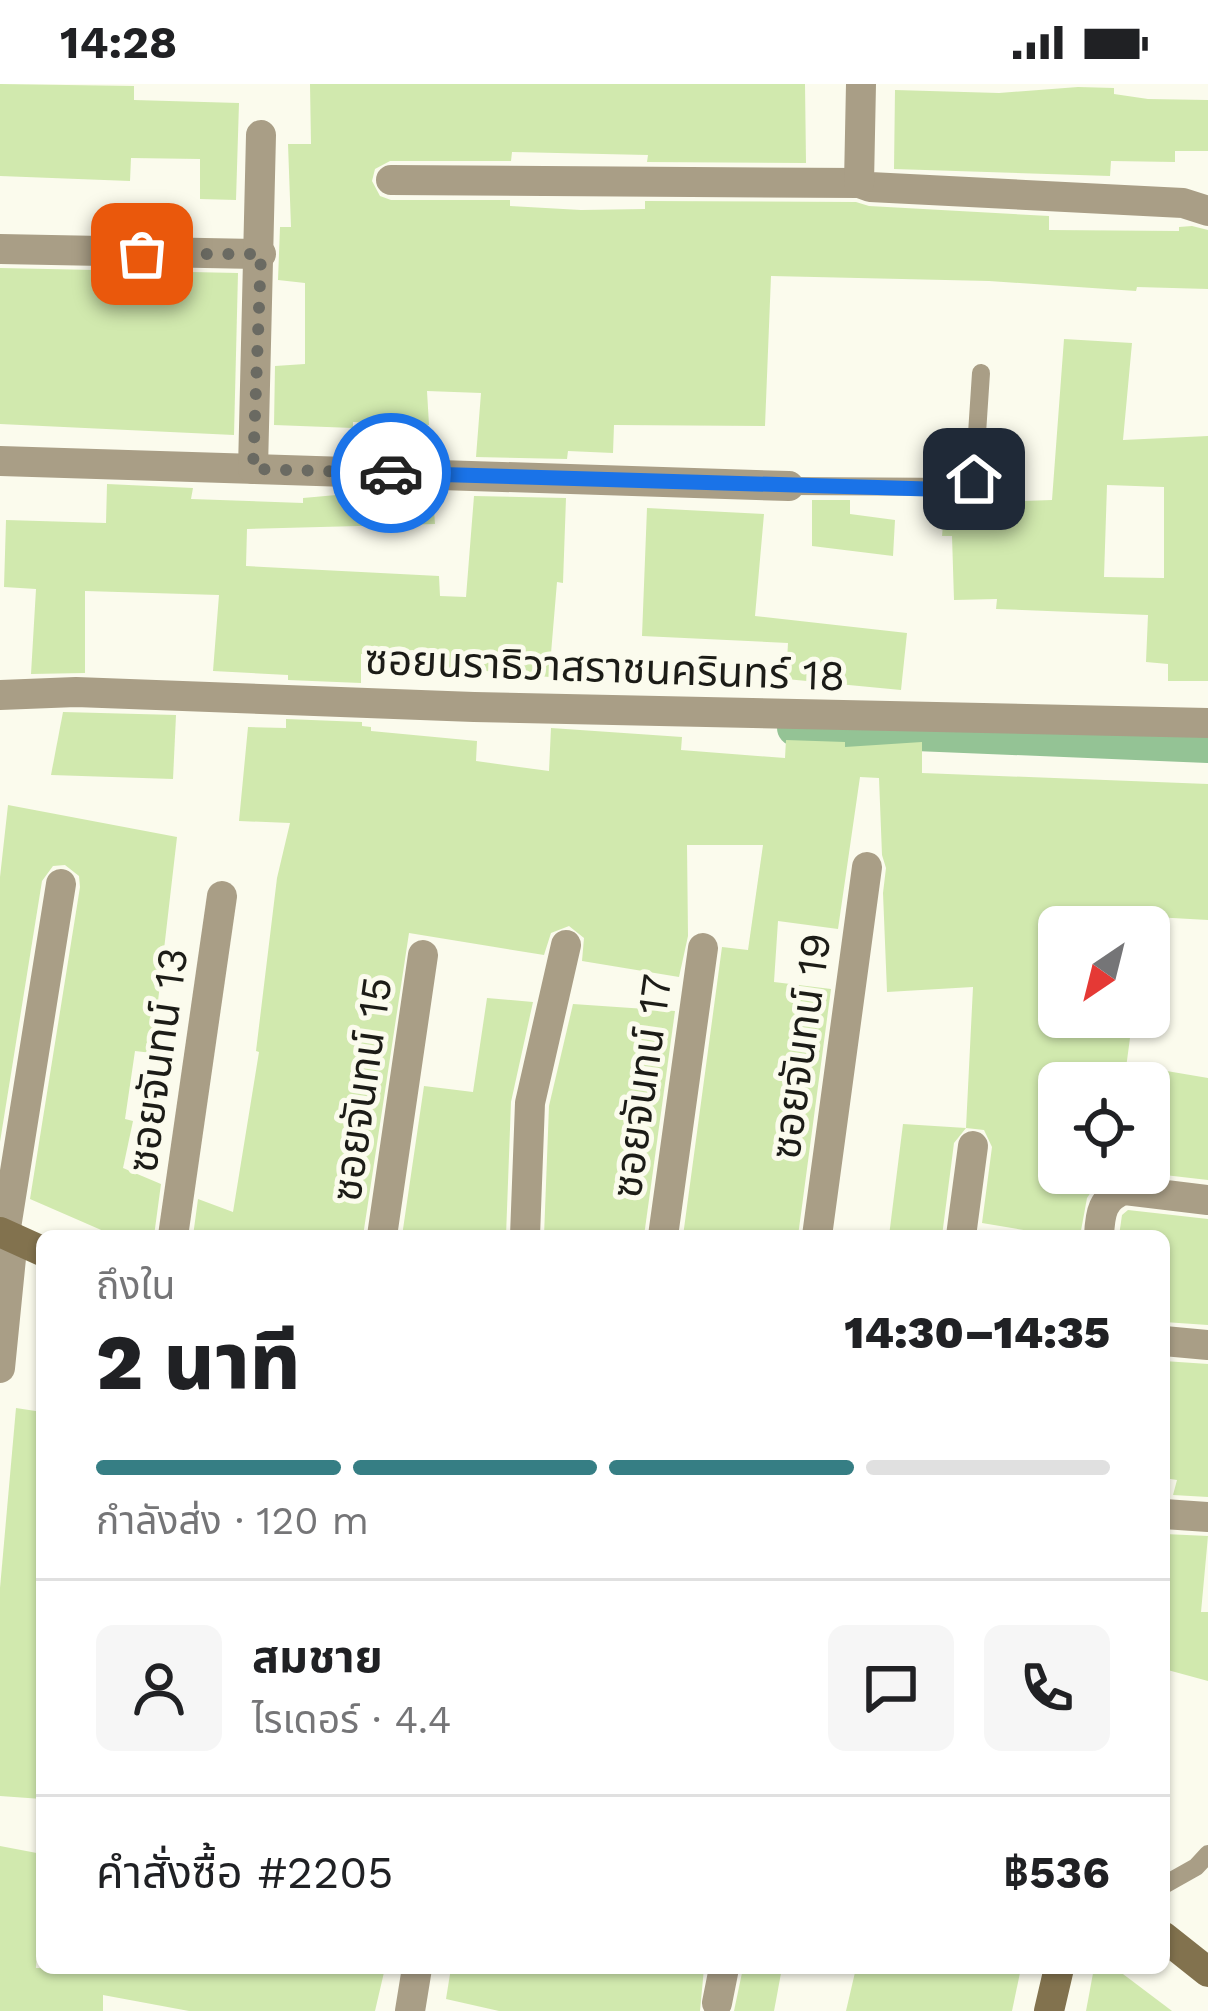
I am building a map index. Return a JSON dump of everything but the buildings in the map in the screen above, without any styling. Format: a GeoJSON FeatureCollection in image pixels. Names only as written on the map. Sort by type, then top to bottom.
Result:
{"type":"FeatureCollection","features":[{"type":"Feature","properties":{"kind":"main road"},"geometry":{"type":"LineString","coordinates":[[1170,1942],[1208,1972]]}},
{"type":"Feature","properties":{"kind":"main road"},"geometry":{"type":"LineString","coordinates":[[1049,2011],[1058,1974]]}},
{"type":"Feature","properties":{"kind":"street"},"geometry":{"type":"LineString","coordinates":[[859,183],[861,84]]}},
{"type":"Feature","properties":{"kind":"street"},"geometry":{"type":"LineString","coordinates":[[253,469],[261,135]]}},
{"type":"Feature","properties":{"kind":"street"},"geometry":{"type":"LineString","coordinates":[[391,180],[859,183],[1183,203],[1208,211]]}},
{"type":"Feature","properties":{"kind":"street"},"geometry":{"type":"LineString","coordinates":[[0,250],[261,254]]}},
{"type":"Feature","properties":{"kind":"street"},"geometry":{"type":"LineString","coordinates":[[0,461],[789,486]]}},
{"type":"Feature","properties":{"kind":"street","name":"ซอยนราธิวาสราชนครินทร์ 18"},"geometry":{"type":"LineString","coordinates":[[0,695],[76,692],[474,707],[1208,723]]}},
{"type":"Feature","properties":{"kind":"street","name":"ซอยจันทน์ 19"},"geometry":{"type":"LineString","coordinates":[[818,1230],[867,867]]}},
{"type":"Feature","properties":{"kind":"street"},"geometry":{"type":"LineString","coordinates":[[0,1368],[61,884]]}},
{"type":"Feature","properties":{"kind":"street","name":"ซอยจันทน์ 13"},"geometry":{"type":"LineString","coordinates":[[174,1230],[222,896]]}},
{"type":"Feature","properties":{"kind":"street"},"geometry":{"type":"LineString","coordinates":[[525,1230],[530,1103],[566,945]]}},
{"type":"Feature","properties":{"kind":"street","name":"ซอยจันทน์ 17"},"geometry":{"type":"LineString","coordinates":[[664,1230],[703,948]]}},
{"type":"Feature","properties":{"kind":"street","name":"ซอยจันทน์ 15"},"geometry":{"type":"LineString","coordinates":[[383,1230],[423,955]]}},
{"type":"Feature","properties":{"kind":"street"},"geometry":{"type":"LineString","coordinates":[[962,1230],[973,1146]]}},
{"type":"Feature","properties":{"kind":"street"},"geometry":{"type":"LineString","coordinates":[[1100,1230],[1102,1211],[1114,1194],[1125,1190],[1208,1200]]}},
{"type":"Feature","properties":{"kind":"street"},"geometry":{"type":"LineString","coordinates":[[1170,1342],[1208,1345]]}},
{"type":"Feature","properties":{"kind":"street"},"geometry":{"type":"LineString","coordinates":[[1170,1514],[1208,1517]]}},
{"type":"Feature","properties":{"kind":"street"},"geometry":{"type":"LineString","coordinates":[[410,2011],[415,1974]]}},
{"type":"Feature","properties":{"kind":"street"},"geometry":{"type":"LineString","coordinates":[[717,2002],[723,1974]]}},
{"type":"Feature","properties":{"kind":"lane"},"geometry":{"type":"LineString","coordinates":[[789,486],[968,487],[974,479],[981,373]]}},
{"type":"Feature","properties":{"kind":"lane"},"geometry":{"type":"LineString","coordinates":[[1170,1882],[1204,1866]]}},
{"type":"Feature","properties":{"kind":"waterway"},"geometry":{"type":"LineString","coordinates":[[795,728],[1208,745]]}},
{"type":"Feature","properties":{"kind":"way so far"},"geometry":{"type":"LineString","coordinates":[[142,254],[261,254],[253,469],[391,473]]}},
{"type":"Feature","properties":{"kind":"route"},"geometry":{"type":"LineString","coordinates":[[391,473],[960,490],[974,479]]}}]}
